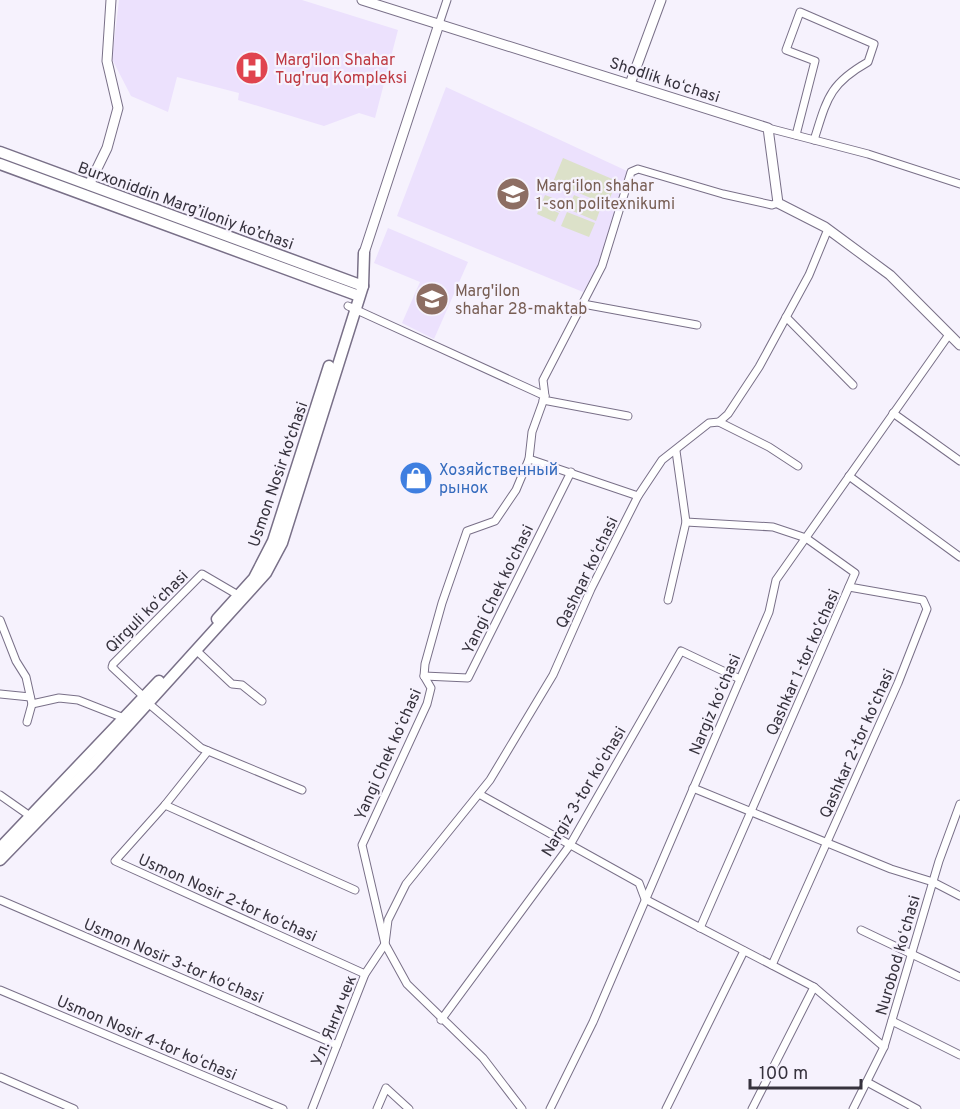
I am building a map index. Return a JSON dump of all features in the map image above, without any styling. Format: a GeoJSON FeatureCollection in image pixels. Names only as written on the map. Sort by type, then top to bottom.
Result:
{"type":"FeatureCollection","features":[{"type":"Feature","properties":{"kind":"main road","name":"Burxoniddin Marg’iloniy ko’chasi"},"geometry":{"type":"LineString","coordinates":[[0,152],[86,190]]}},
{"type":"Feature","properties":{"kind":"main road","name":"Burxoniddin Marg’iloniy ko’chasi"},"geometry":{"type":"LineString","coordinates":[[0,164],[86,190],[358,290]]}},
{"type":"Feature","properties":{"kind":"main road","name":"Usmon Nosir ko‘chasi"},"geometry":{"type":"LineString","coordinates":[[0,860],[254,578],[273,541],[358,290],[364,253]]}},
{"type":"Feature","properties":{"kind":"main road","name":"Usmon Nosir ko‘chasi"},"geometry":{"type":"LineString","coordinates":[[168,676],[197,651],[257,586],[282,543],[352,307]]}},
{"type":"Feature","properties":{"kind":"main road","name":"Usmon Nosir ko‘chasi"},"geometry":{"type":"LineString","coordinates":[[0,848],[124,718],[146,700]]}},
{"type":"Feature","properties":{"kind":"street"},"geometry":{"type":"LineString","coordinates":[[86,190],[107,148],[118,108],[107,61],[111,0]]}},
{"type":"Feature","properties":{"kind":"street","name":"Shodlik koʻchasi"},"geometry":{"type":"LineString","coordinates":[[362,0],[768,128],[960,184]]}},
{"type":"Feature","properties":{"kind":"street"},"geometry":{"type":"LineString","coordinates":[[439,24],[447,0]]}},
{"type":"Feature","properties":{"kind":"street"},"geometry":{"type":"LineString","coordinates":[[630,84],[661,0]]}},
{"type":"Feature","properties":{"kind":"street"},"geometry":{"type":"LineString","coordinates":[[796,135],[815,61],[786,50],[800,12],[874,44],[868,62],[848,73],[829,94],[814,140]]}},
{"type":"Feature","properties":{"kind":"street","name":"Usmon Nosir ko‘chasi"},"geometry":{"type":"LineString","coordinates":[[364,253],[439,24]]}},
{"type":"Feature","properties":{"kind":"street"},"geometry":{"type":"LineString","coordinates":[[768,128],[778,203],[828,229],[890,275],[948,336],[960,345]]}},
{"type":"Feature","properties":{"kind":"street","name":"Yangi Chek koʻchasi"},"geometry":{"type":"LineString","coordinates":[[522,1109],[483,1058],[441,1020],[407,984],[385,944],[362,845],[427,704],[431,688],[424,676],[442,603],[467,531],[495,521],[516,490],[529,459],[532,432],[544,398],[543,380],[602,266],[634,169],[723,194],[772,205],[778,203]]}},
{"type":"Feature","properties":{"kind":"street","name":"Qashqar koʻchasi"},"geometry":{"type":"LineString","coordinates":[[385,944],[388,920],[406,884],[479,794],[553,675],[591,589],[638,496],[662,460],[709,423],[719,422],[728,414],[759,367],[809,275],[828,229]]}},
{"type":"Feature","properties":{"kind":"street"},"geometry":{"type":"LineString","coordinates":[[583,304],[697,325]]}},
{"type":"Feature","properties":{"kind":"street"},"geometry":{"type":"LineString","coordinates":[[352,307],[544,398],[628,416]]}},
{"type":"Feature","properties":{"kind":"street"},"geometry":{"type":"LineString","coordinates":[[786,317],[853,385]]}},
{"type":"Feature","properties":{"kind":"street","name":"Nargiz koʻchasi"},"geometry":{"type":"LineString","coordinates":[[550,1109],[593,1022],[740,680],[769,612],[777,580],[948,336]]}},
{"type":"Feature","properties":{"kind":"street"},"geometry":{"type":"LineString","coordinates":[[893,413],[960,461]]}},
{"type":"Feature","properties":{"kind":"street"},"geometry":{"type":"LineString","coordinates":[[719,422],[769,447],[798,466]]}},
{"type":"Feature","properties":{"kind":"street"},"geometry":{"type":"LineString","coordinates":[[668,600],[686,522],[676,451]]}},
{"type":"Feature","properties":{"kind":"street"},"geometry":{"type":"LineString","coordinates":[[529,459],[638,496]]}},
{"type":"Feature","properties":{"kind":"street","name":"Yangi Chek ko'chasi"},"geometry":{"type":"LineString","coordinates":[[424,676],[468,678],[571,472]]}},
{"type":"Feature","properties":{"kind":"street"},"geometry":{"type":"LineString","coordinates":[[849,476],[960,557]]}},
{"type":"Feature","properties":{"kind":"street","name":"Qashkar 1-tor koʼchasi"},"geometry":{"type":"LineString","coordinates":[[686,522],[773,527],[806,538],[855,573],[700,928]]}},
{"type":"Feature","properties":{"kind":"street","name":"Qirguli koʻchasi"},"geometry":{"type":"LineString","coordinates":[[146,700],[112,667],[113,664],[202,574],[238,595]]}},
{"type":"Feature","properties":{"kind":"street","name":"Qashkar 2-tor koʼchasi"},"geometry":{"type":"LineString","coordinates":[[772,965],[897,683],[927,609],[923,600],[849,587]]}},
{"type":"Feature","properties":{"kind":"street"},"geometry":{"type":"LineString","coordinates":[[0,620],[16,661],[26,677],[31,700],[27,722]]}},
{"type":"Feature","properties":{"kind":"street"},"geometry":{"type":"LineString","coordinates":[[197,651],[232,684],[242,685],[262,701]]}},
{"type":"Feature","properties":{"kind":"street","name":"Nargiz 3-tor koʻchasi"},"geometry":{"type":"LineString","coordinates":[[441,1020],[570,844],[681,651],[740,680]]}},
{"type":"Feature","properties":{"kind":"street"},"geometry":{"type":"LineString","coordinates":[[0,694],[31,700],[78,699],[124,718]]}},
{"type":"Feature","properties":{"kind":"street"},"geometry":{"type":"LineString","coordinates":[[146,700],[208,751],[302,790]]}},
{"type":"Feature","properties":{"kind":"street","name":"Usmon Nosir 2-tor koʻchasi"},"geometry":{"type":"LineString","coordinates":[[208,751],[165,805],[115,861],[366,974]]}},
{"type":"Feature","properties":{"kind":"street"},"geometry":{"type":"LineString","coordinates":[[693,788],[891,869],[933,882],[960,896]]}},
{"type":"Feature","properties":{"kind":"street"},"geometry":{"type":"LineString","coordinates":[[479,794],[639,883],[645,899],[814,987],[884,1047]]}},
{"type":"Feature","properties":{"kind":"street"},"geometry":{"type":"LineString","coordinates":[[0,795],[30,816]]}},
{"type":"Feature","properties":{"kind":"street","name":"Nurobod koʻchasi"},"geometry":{"type":"LineString","coordinates":[[853,1109],[884,1047],[933,882],[960,804]]}},
{"type":"Feature","properties":{"kind":"street"},"geometry":{"type":"LineString","coordinates":[[165,805],[355,890]]}},
{"type":"Feature","properties":{"kind":"street","name":"Usmon Nosir 3-tor koʻchasi"},"geometry":{"type":"LineString","coordinates":[[0,900],[337,1045]]}},
{"type":"Feature","properties":{"kind":"street"},"geometry":{"type":"LineString","coordinates":[[861,930],[960,977]]}},
{"type":"Feature","properties":{"kind":"street","name":"Ул. Янги чек"},"geometry":{"type":"LineString","coordinates":[[312,1109],[366,974],[385,944]]}},
{"type":"Feature","properties":{"kind":"street"},"geometry":{"type":"LineString","coordinates":[[666,1109],[744,951]]}},
{"type":"Feature","properties":{"kind":"street"},"geometry":{"type":"LineString","coordinates":[[752,1109],[814,987]]}},
{"type":"Feature","properties":{"kind":"street","name":"Usmon Nosir 4-tor koʻchasi"},"geometry":{"type":"LineString","coordinates":[[0,990],[283,1109]]}},
{"type":"Feature","properties":{"kind":"street"},"geometry":{"type":"LineString","coordinates":[[892,1021],[960,1055]]}},
{"type":"Feature","properties":{"kind":"street"},"geometry":{"type":"LineString","coordinates":[[0,1077],[74,1109]]}},
{"type":"Feature","properties":{"kind":"street"},"geometry":{"type":"LineString","coordinates":[[867,1082],[917,1109]]}},
{"type":"Feature","properties":{"kind":"street"},"geometry":{"type":"LineString","coordinates":[[377,1109],[386,1088],[409,1109]]}},
{"type":"Feature","properties":{"kind":"shaded area","name":"Marg'ilon Shahar Tug'ruq Kompleksi"},"geometry":{"type":"Polygon","coordinates":[[[119,0],[302,0],[398,30],[375,118],[359,113],[324,126],[238,100],[239,93],[177,77],[168,112],[131,96],[112,59],[119,0]]]}},
{"type":"Feature","properties":{"kind":"shaded area","name":"Margʻilon shahar 1-son politexnikumi"},"geometry":{"type":"Polygon","coordinates":[[[446,87],[627,171],[599,264],[583,292],[397,216],[446,87]]]}},
{"type":"Feature","properties":{"kind":"shaded area","name":"Marg'ilon shahar 28-maktab"},"geometry":{"type":"Polygon","coordinates":[[[388,228],[468,262],[434,339],[402,323],[420,282],[374,263],[388,228]]]}},
{"type":"Feature","properties":{"kind":"green space"},"geometry":{"type":"Polygon","coordinates":[[[563,158],[617,181],[607,205],[553,182],[563,158]]]}},
{"type":"Feature","properties":{"kind":"green space"},"geometry":{"type":"Polygon","coordinates":[[[545,195],[564,202],[560,212],[541,204],[545,195]]]}},
{"type":"Feature","properties":{"kind":"green space"},"geometry":{"type":"Polygon","coordinates":[[[574,195],[601,207],[596,221],[568,209],[574,195]]]}},
{"type":"Feature","properties":{"kind":"green space"},"geometry":{"type":"Polygon","coordinates":[[[541,205],[559,213],[555,222],[537,214],[541,205]]]}},
{"type":"Feature","properties":{"kind":"green space"},"geometry":{"type":"Polygon","coordinates":[[[567,212],[595,223],[589,237],[561,226],[567,212]]]}},
{"type":"Feature","properties":{"kind":"place","name":"Marg'ilon Shahar Tug'ruq Kompleksi"},"geometry":{"type":"Point","coordinates":[252,68]}},
{"type":"Feature","properties":{"kind":"place","name":"Margʻilon shahar 1-son politexnikumi"},"geometry":{"type":"Point","coordinates":[513,194]}},
{"type":"Feature","properties":{"kind":"place","name":"Marg'ilon shahar 28-maktab"},"geometry":{"type":"Point","coordinates":[432,299]}},
{"type":"Feature","properties":{"kind":"place","name":"Хозяйственный рынок"},"geometry":{"type":"Point","coordinates":[416,478]}}]}
